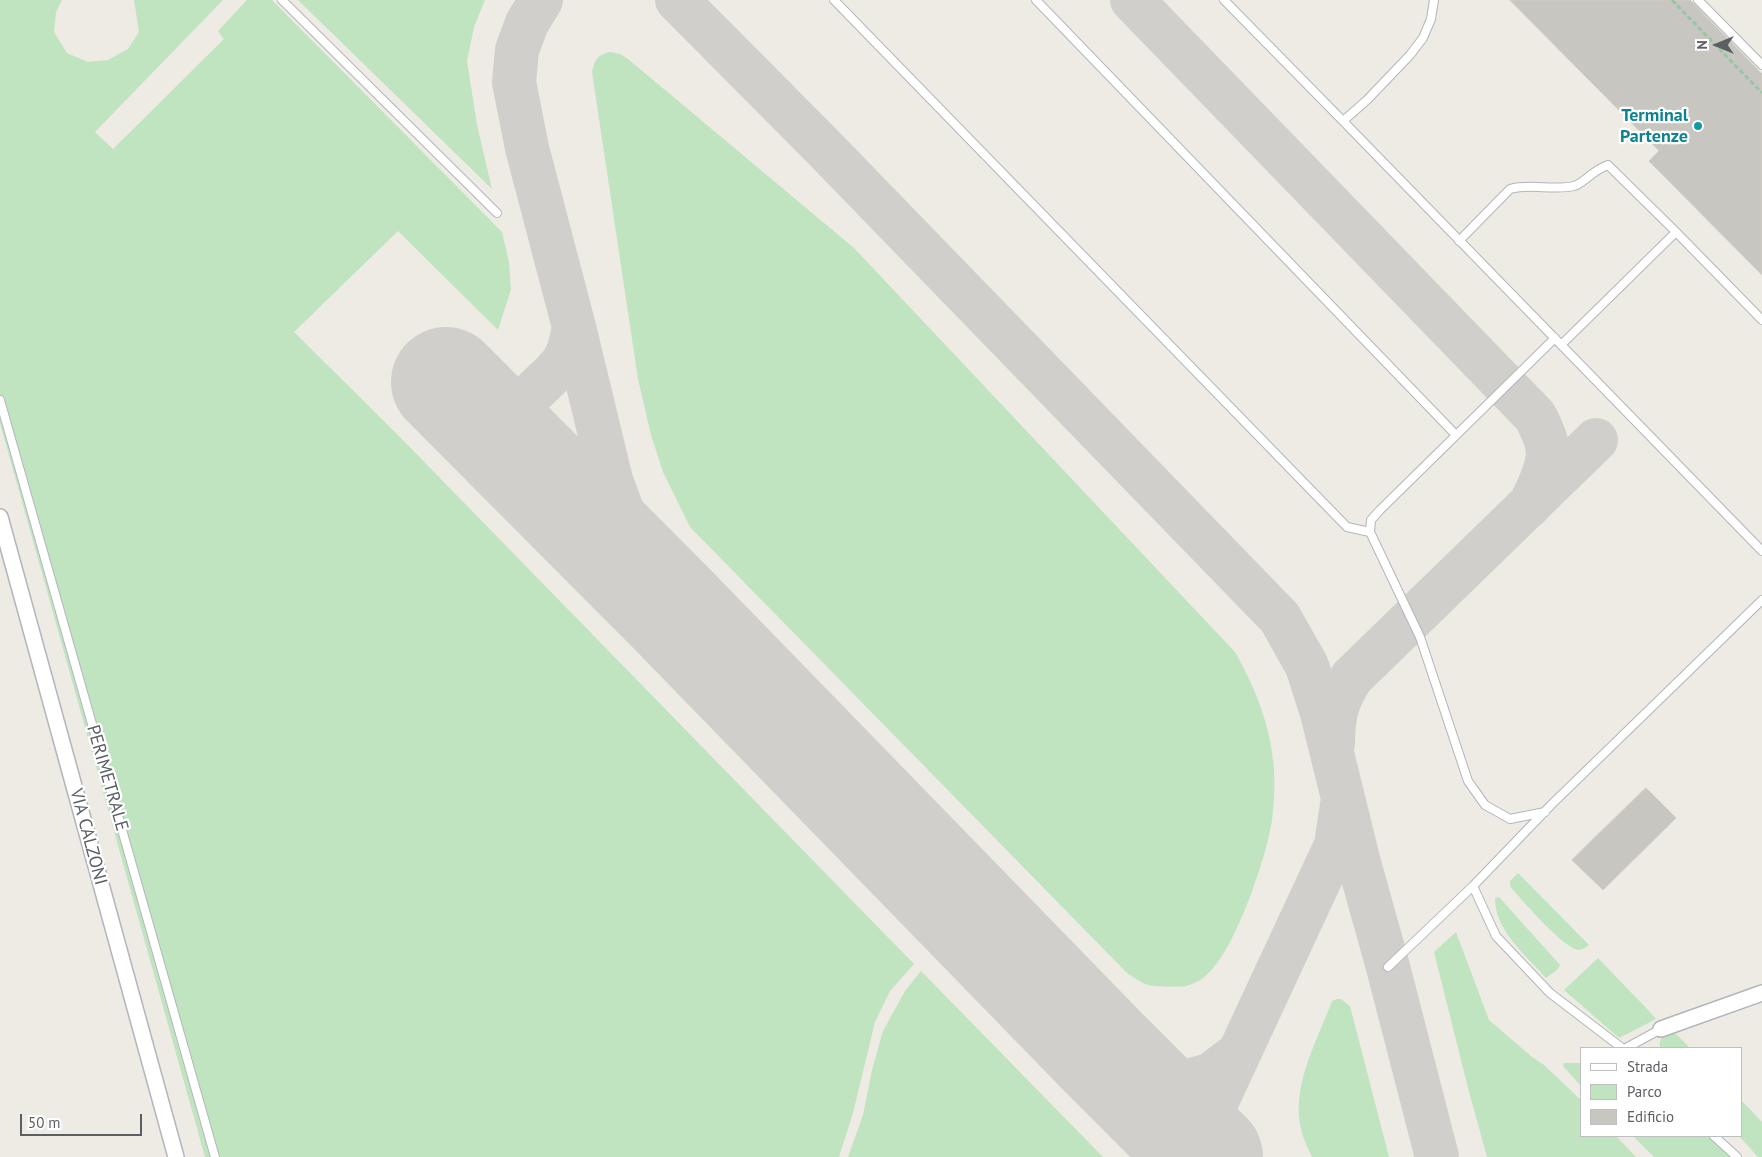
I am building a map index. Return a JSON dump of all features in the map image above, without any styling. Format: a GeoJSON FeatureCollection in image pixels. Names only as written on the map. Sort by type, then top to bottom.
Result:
{"type":"FeatureCollection","features":[{"type":"Feature","properties":{"kind":"street","name":"VIA CALZONI"},"geometry":{"type":"LineString","coordinates":[[0,517],[176,1157]]}},
{"type":"Feature","properties":{"kind":"street"},"geometry":{"type":"LineString","coordinates":[[1660,1030],[1762,993]]}},
{"type":"Feature","properties":{"kind":"lane"},"geometry":{"type":"LineString","coordinates":[[282,0],[497,213]]}},
{"type":"Feature","properties":{"kind":"lane"},"geometry":{"type":"LineString","coordinates":[[834,0],[1347,527],[1370,532]]}},
{"type":"Feature","properties":{"kind":"lane"},"geometry":{"type":"LineString","coordinates":[[1036,0],[1456,435]]}},
{"type":"Feature","properties":{"kind":"lane"},"geometry":{"type":"LineString","coordinates":[[1224,0],[1762,551]]}},
{"type":"Feature","properties":{"kind":"lane"},"geometry":{"type":"LineString","coordinates":[[1342,121],[1367,100],[1410,55],[1423,38],[1431,18],[1434,0]]}},
{"type":"Feature","properties":{"kind":"lane"},"geometry":{"type":"LineString","coordinates":[[1698,0],[1762,65]]}},
{"type":"Feature","properties":{"kind":"lane"},"geometry":{"type":"LineString","coordinates":[[1459,241],[1510,189],[1521,186],[1562,188],[1577,185],[1598,168],[1608,165],[1762,320]]}},
{"type":"Feature","properties":{"kind":"lane"},"geometry":{"type":"LineString","coordinates":[[1561,345],[1676,232]]}},
{"type":"Feature","properties":{"kind":"lane"},"geometry":{"type":"LineString","coordinates":[[1545,812],[1510,818],[1485,805],[1468,782],[1420,637],[1370,532],[1371,520],[1380,510],[1554,338]]}},
{"type":"Feature","properties":{"kind":"lane","name":"PERIMETRALE"},"geometry":{"type":"LineString","coordinates":[[0,400],[215,1157]]}},
{"type":"Feature","properties":{"kind":"lane"},"geometry":{"type":"LineString","coordinates":[[1388,967],[1473,886],[1545,812],[1762,600]]}},
{"type":"Feature","properties":{"kind":"lane"},"geometry":{"type":"LineString","coordinates":[[1473,886],[1496,936],[1550,993],[1623,1047]]}},
{"type":"Feature","properties":{"kind":"lane"},"geometry":{"type":"LineString","coordinates":[[1626,1047],[1660,1030]]}},
{"type":"Feature","properties":{"kind":"lane"},"geometry":{"type":"LineString","coordinates":[[1715,1137],[1737,1157]]}},
{"type":"Feature","properties":{"kind":"path"},"geometry":{"type":"LineString","coordinates":[[1672,0],[1762,93]]}},
{"type":"Feature","properties":{"kind":"green space"},"geometry":{"type":"Polygon","coordinates":[[[0,0],[62,0],[56,12],[54,32],[67,53],[88,62],[108,60],[128,49],[139,32],[134,0],[223,0],[95,132],[113,149],[224,39],[218,31],[247,0],[272,0],[502,232],[509,262],[511,289],[498,330],[398,231],[294,332],[395,432],[914,964],[890,991],[875,1022],[853,1113],[839,1157],[205,1157],[0,423],[0,0]]]}},
{"type":"Feature","properties":{"kind":"green space"},"geometry":{"type":"Polygon","coordinates":[[[298,0],[485,0],[474,27],[467,61],[477,125],[492,189],[298,0]]]}},
{"type":"Feature","properties":{"kind":"green space"},"geometry":{"type":"Polygon","coordinates":[[[610,52],[620,54],[628,59],[854,248],[1235,652],[1256,694],[1270,739],[1274,776],[1273,814],[1263,858],[1236,931],[1212,969],[1200,980],[1186,986],[1151,986],[1128,974],[690,527],[663,472],[651,435],[638,379],[592,72],[597,59],[610,52]]]}},
{"type":"Feature","properties":{"kind":"green space"},"geometry":{"type":"Polygon","coordinates":[[[1518,873],[1589,945],[1580,950],[1572,947],[1543,922],[1510,886],[1510,881],[1518,873]]]}},
{"type":"Feature","properties":{"kind":"green space"},"geometry":{"type":"Polygon","coordinates":[[[1499,897],[1560,965],[1557,970],[1546,978],[1506,932],[1496,910],[1495,898],[1499,897]]]}},
{"type":"Feature","properties":{"kind":"green space"},"geometry":{"type":"Polygon","coordinates":[[[1456,932],[1489,1020],[1544,1065],[1580,1099],[1580,1137],[1617,1137],[1636,1157],[1487,1157],[1434,952],[1456,932]]]}},
{"type":"Feature","properties":{"kind":"green space"},"geometry":{"type":"Polygon","coordinates":[[[1598,958],[1656,1019],[1619,1038],[1564,990],[1598,958]]]}},
{"type":"Feature","properties":{"kind":"green space"},"geometry":{"type":"Polygon","coordinates":[[[921,971],[1103,1157],[848,1157],[863,1115],[872,1070],[883,1031],[905,991],[921,971]]]}},
{"type":"Feature","properties":{"kind":"green space"},"geometry":{"type":"Polygon","coordinates":[[[1341,999],[1350,1006],[1389,1157],[1312,1157],[1303,1137],[1299,1108],[1303,1077],[1332,1001],[1341,999]]]}},
{"type":"Feature","properties":{"kind":"green space"},"geometry":{"type":"Polygon","coordinates":[[[1672,1030],[1689,1047],[1660,1047],[1662,1037],[1672,1030]]]}},
{"type":"Feature","properties":{"kind":"green space"},"geometry":{"type":"Polygon","coordinates":[[[1564,1063],[1580,1063],[1580,1085],[1563,1066],[1564,1063]]]}},
{"type":"Feature","properties":{"kind":"green space"},"geometry":{"type":"Polygon","coordinates":[[[1742,1101],[1762,1122],[1762,1157],[1758,1157],[1740,1137],[1742,1137],[1742,1101]]]}},
{"type":"Feature","properties":{"kind":"green space"},"geometry":{"type":"Polygon","coordinates":[[[1634,1137],[1714,1137],[1733,1157],[1654,1157],[1634,1137]]]}},
{"type":"Feature","properties":{"kind":"building","name":"Terminal Partenze"},"geometry":{"type":"Polygon","coordinates":[[[1510,0],[1690,0],[1762,74],[1762,275],[1649,161],[1659,151],[1510,0]]]}},
{"type":"Feature","properties":{"kind":"building"},"geometry":{"type":"Polygon","coordinates":[[[1646,788],[1676,818],[1603,890],[1572,860],[1646,788]]]}},
{"type":"Feature","properties":{"kind":"taxiway"},"geometry":{"type":"LineString","coordinates":[[541,0],[527,23],[517,50],[514,82],[527,148],[574,327],[611,480],[629,529],[646,566],[672,609]]}},
{"type":"Feature","properties":{"kind":"taxiway"},"geometry":{"type":"LineString","coordinates":[[677,0],[825,149],[1280,618],[1307,666],[1322,713],[1359,863],[1437,1157]]}},
{"type":"Feature","properties":{"kind":"taxiway"},"geometry":{"type":"LineString","coordinates":[[1132,0],[1535,416],[1542,429],[1548,454],[1544,474],[1529,506]]}},
{"type":"Feature","properties":{"kind":"taxiway"},"geometry":{"type":"LineString","coordinates":[[526,462],[515,441],[513,428],[515,417],[529,397],[564,360],[574,327]]}},
{"type":"Feature","properties":{"kind":"taxiway"},"geometry":{"type":"LineString","coordinates":[[1333,743],[1334,725],[1339,701],[1352,677],[1596,440]]}},
{"type":"Feature","properties":{"kind":"taxiway"},"geometry":{"type":"LineString","coordinates":[[1219,1157],[1216,1150],[1214,1130],[1217,1101],[1336,845],[1342,805]]}},
{"type":"Feature","properties":{"kind":"taxiway"},"geometry":{"type":"LineString","coordinates":[[1103,1052],[1135,1075],[1155,1082],[1180,1083],[1210,1075],[1239,1053]]}},
{"type":"Feature","properties":{"kind":"runway"},"geometry":{"type":"LineString","coordinates":[[446,382],[672,609],[1103,1052],[1208,1157]]}},
{"type":"Feature","properties":{"kind":"place","name":"Terminal Partenze"},"geometry":{"type":"Point","coordinates":[1698,126]}}]}
